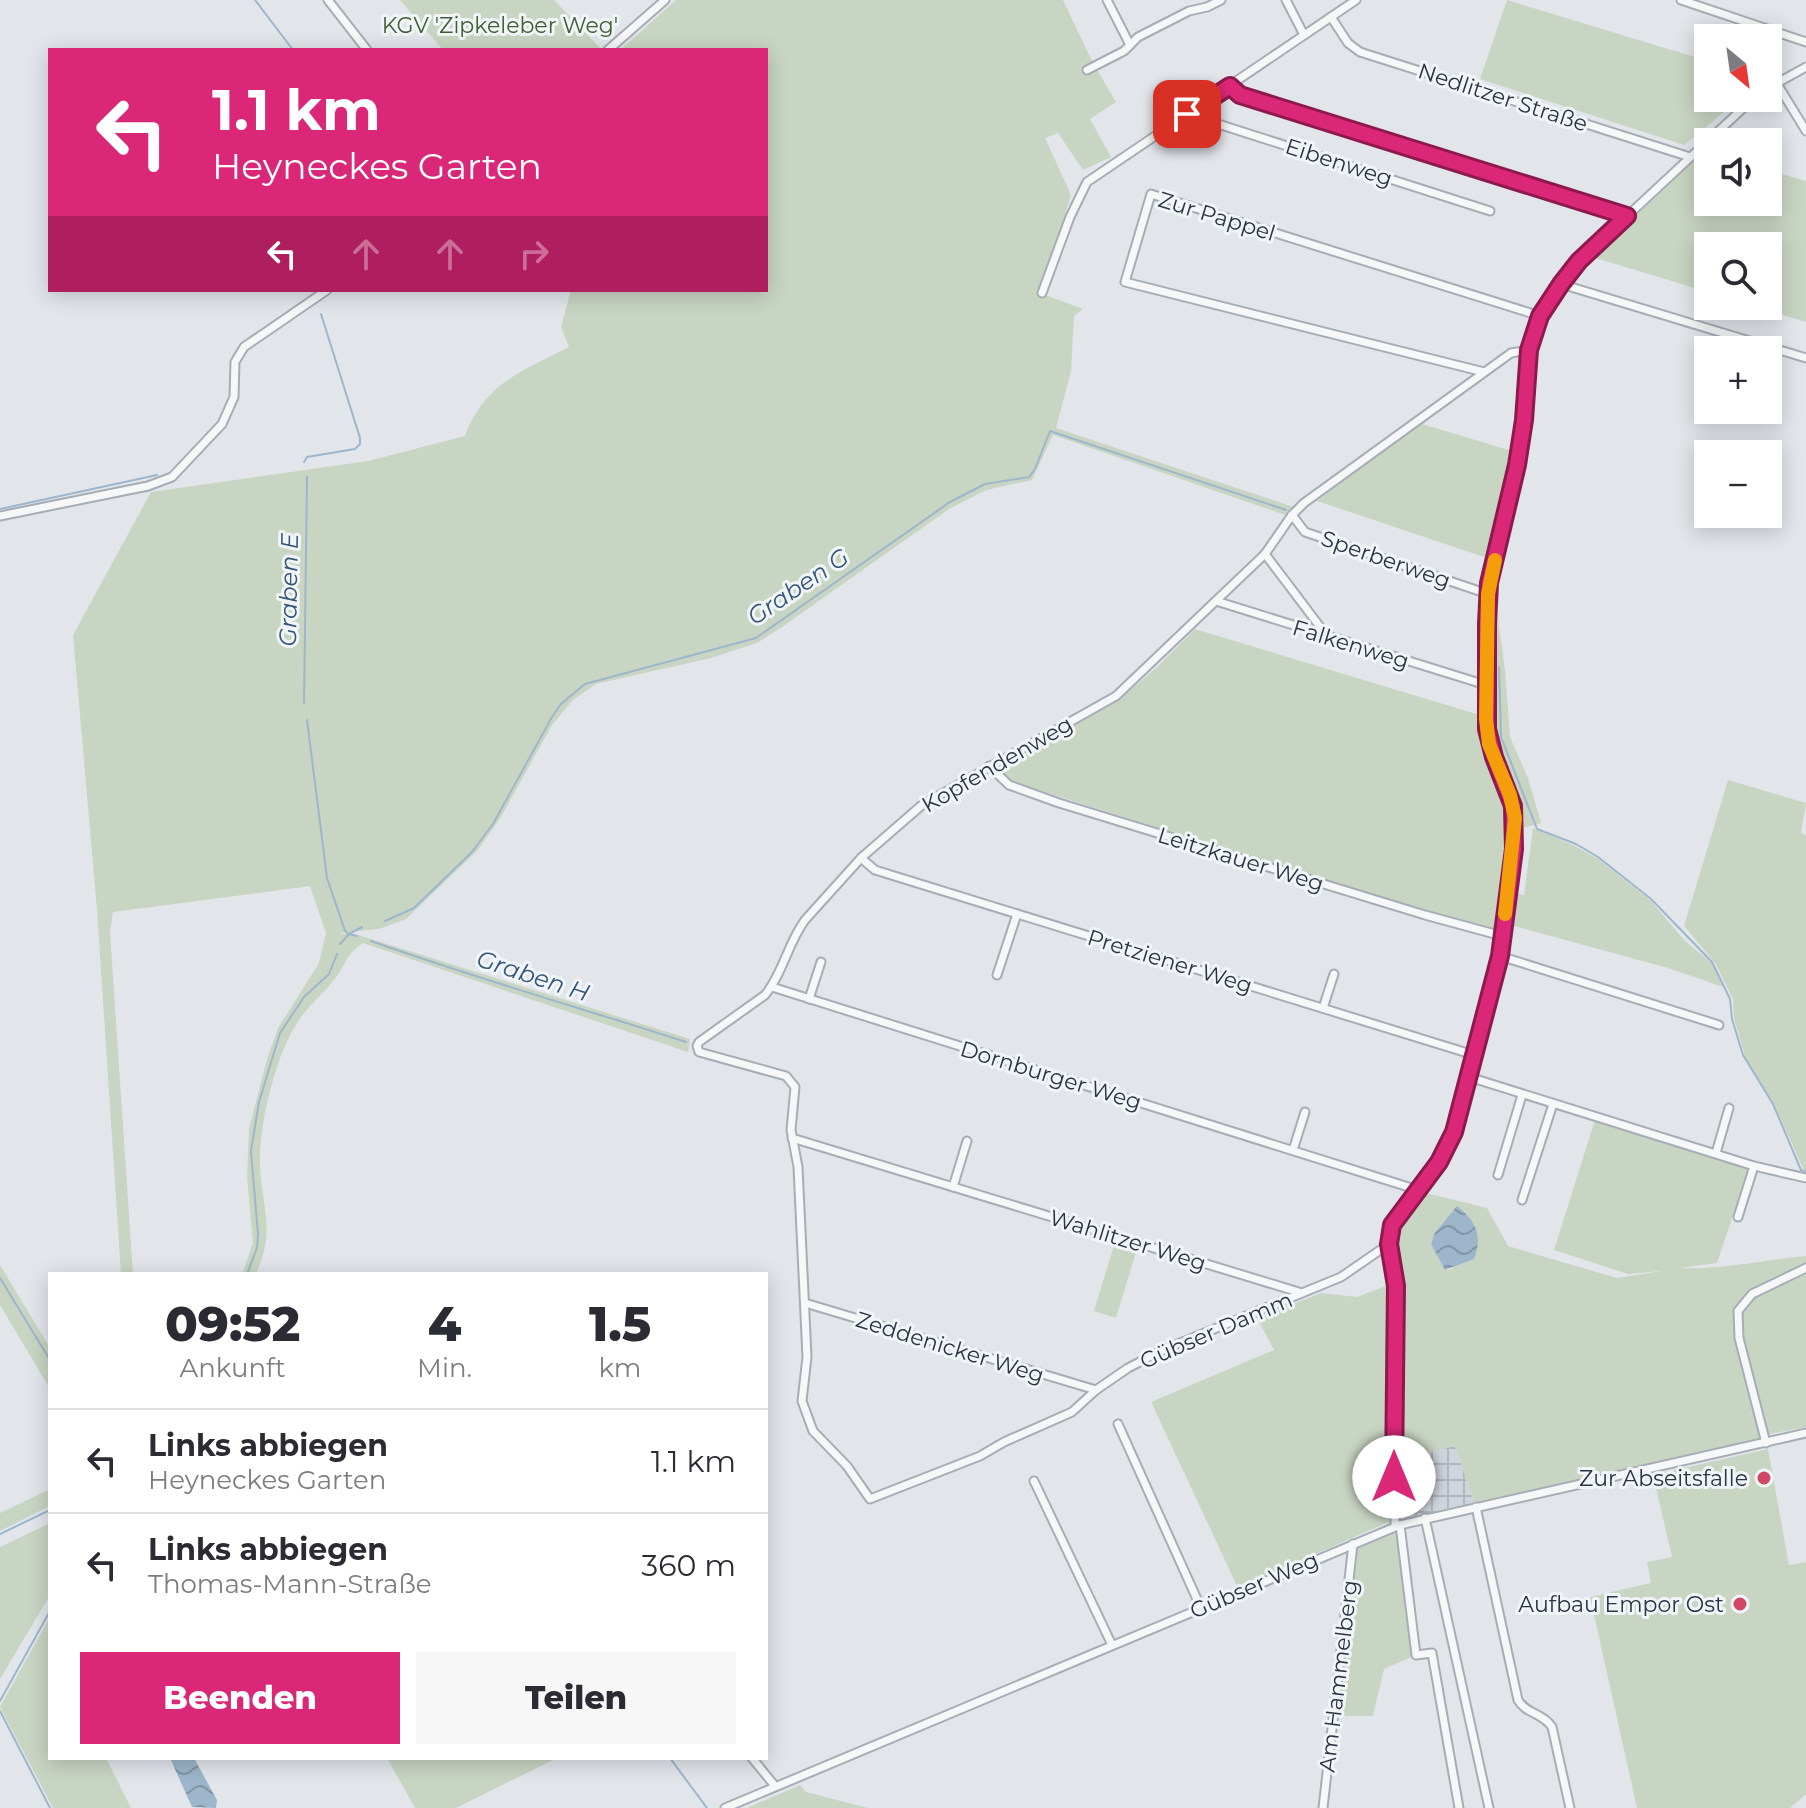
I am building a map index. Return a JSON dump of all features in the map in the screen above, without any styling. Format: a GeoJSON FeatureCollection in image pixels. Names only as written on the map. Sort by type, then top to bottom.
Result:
{"type":"FeatureCollection","features":[{"type":"Feature","properties":{"kind":"street"},"geometry":{"type":"LineString","coordinates":[[328,0],[365,48]]}},
{"type":"Feature","properties":{"kind":"street"},"geometry":{"type":"LineString","coordinates":[[610,48],[665,0]]}},
{"type":"Feature","properties":{"kind":"street"},"geometry":{"type":"LineString","coordinates":[[1107,0],[1130,45]]}},
{"type":"Feature","properties":{"kind":"street"},"geometry":{"type":"LineString","coordinates":[[1196,0],[1201,8]]}},
{"type":"Feature","properties":{"kind":"street"},"geometry":{"type":"LineString","coordinates":[[1087,70],[1138,37],[1189,11],[1221,0]]}},
{"type":"Feature","properties":{"kind":"street"},"geometry":{"type":"LineString","coordinates":[[1286,0],[1304,35]]}},
{"type":"Feature","properties":{"kind":"street"},"geometry":{"type":"LineString","coordinates":[[1042,293],[1070,217],[1087,182],[1356,0]]}},
{"type":"Feature","properties":{"kind":"street"},"geometry":{"type":"LineString","coordinates":[[1681,0],[1806,42]]}},
{"type":"Feature","properties":{"kind":"street","name":"Nedlitzer Straße"},"geometry":{"type":"LineString","coordinates":[[1331,17],[1348,43],[1360,52],[1690,157]]}},
{"type":"Feature","properties":{"kind":"street"},"geometry":{"type":"LineString","coordinates":[[1782,79],[1806,67]]}},
{"type":"Feature","properties":{"kind":"street"},"geometry":{"type":"LineString","coordinates":[[1230,86],[1240,95],[1627,216]]}},
{"type":"Feature","properties":{"kind":"street"},"geometry":{"type":"LineString","coordinates":[[1782,92],[1806,131]]}},
{"type":"Feature","properties":{"kind":"street"},"geometry":{"type":"LineString","coordinates":[[1459,1808],[1432,1653],[1416,1655],[1397,1525],[1396,1286],[1389,1244],[1392,1225],[1448,1148],[1500,956],[1515,818],[1510,795],[1489,744],[1486,685],[1488,594],[1517,465],[1529,350],[1540,316],[1579,261],[1739,112]]}},
{"type":"Feature","properties":{"kind":"street","name":"Eibenweg"},"geometry":{"type":"LineString","coordinates":[[1187,114],[1490,211]]}},
{"type":"Feature","properties":{"kind":"street","name":"Zur Pappel"},"geometry":{"type":"LineString","coordinates":[[1484,372],[1125,282],[1151,194],[1540,316]]}},
{"type":"Feature","properties":{"kind":"street"},"geometry":{"type":"LineString","coordinates":[[1561,284],[1806,358]]}},
{"type":"Feature","properties":{"kind":"street"},"geometry":{"type":"LineString","coordinates":[[0,516],[148,486],[172,477],[222,424],[234,397],[235,362],[244,347],[324,292]]}},
{"type":"Feature","properties":{"kind":"street","name":"Kopfendenweg"},"geometry":{"type":"LineString","coordinates":[[870,1499],[847,1466],[813,1431],[802,1401],[807,1357],[798,1167],[792,1138],[796,1093],[786,1076],[699,1052],[699,1042],[765,995],[772,987],[796,932],[861,858],[922,805],[1116,696],[1265,554],[1304,503],[1511,353],[1529,350]]}},
{"type":"Feature","properties":{"kind":"street","name":"Sperberweg"},"geometry":{"type":"LineString","coordinates":[[1292,515],[1305,532],[1488,594]]}},
{"type":"Feature","properties":{"kind":"street"},"geometry":{"type":"LineString","coordinates":[[1265,554],[1327,636]]}},
{"type":"Feature","properties":{"kind":"street","name":"Falkenweg"},"geometry":{"type":"LineString","coordinates":[[1216,601],[1486,685]]}},
{"type":"Feature","properties":{"kind":"street","name":"Leitzkauer Weg"},"geometry":{"type":"LineString","coordinates":[[989,766],[1009,785],[1059,803],[1502,936]]}},
{"type":"Feature","properties":{"kind":"street","name":"Pretziener Weg"},"geometry":{"type":"LineString","coordinates":[[861,858],[875,870],[1474,1055]]}},
{"type":"Feature","properties":{"kind":"street"},"geometry":{"type":"LineString","coordinates":[[997,975],[1017,914]]}},
{"type":"Feature","properties":{"kind":"street"},"geometry":{"type":"LineString","coordinates":[[1500,956],[1719,1025]]}},
{"type":"Feature","properties":{"kind":"street"},"geometry":{"type":"LineString","coordinates":[[809,999],[821,962]]}},
{"type":"Feature","properties":{"kind":"street"},"geometry":{"type":"LineString","coordinates":[[1323,1008],[1334,974]]}},
{"type":"Feature","properties":{"kind":"street","name":"Dornburger Weg"},"geometry":{"type":"LineString","coordinates":[[772,987],[1418,1190]]}},
{"type":"Feature","properties":{"kind":"street"},"geometry":{"type":"LineString","coordinates":[[1469,1077],[1754,1166],[1806,1178]]}},
{"type":"Feature","properties":{"kind":"street"},"geometry":{"type":"LineString","coordinates":[[1498,1175],[1522,1095]]}},
{"type":"Feature","properties":{"kind":"street"},"geometry":{"type":"LineString","coordinates":[[1522,1200],[1553,1104]]}},
{"type":"Feature","properties":{"kind":"street"},"geometry":{"type":"LineString","coordinates":[[1716,1153],[1729,1108]]}},
{"type":"Feature","properties":{"kind":"street"},"geometry":{"type":"LineString","coordinates":[[1293,1150],[1305,1112]]}},
{"type":"Feature","properties":{"kind":"street","name":"Wahlitzer Weg"},"geometry":{"type":"LineString","coordinates":[[792,1138],[1302,1293]]}},
{"type":"Feature","properties":{"kind":"street"},"geometry":{"type":"LineString","coordinates":[[953,1187],[967,1141]]}},
{"type":"Feature","properties":{"kind":"street"},"geometry":{"type":"LineString","coordinates":[[1738,1217],[1754,1166]]}},
{"type":"Feature","properties":{"kind":"street","name":"Gübser Damm"},"geometry":{"type":"LineString","coordinates":[[870,1499],[980,1456],[1072,1412],[1096,1390],[1128,1368],[1163,1350],[1341,1277],[1389,1244]]}},
{"type":"Feature","properties":{"kind":"street"},"geometry":{"type":"LineString","coordinates":[[1766,1443],[1739,1338],[1738,1311],[1752,1294],[1806,1268]]}},
{"type":"Feature","properties":{"kind":"street","name":"Zeddenicker Weg"},"geometry":{"type":"LineString","coordinates":[[805,1303],[1096,1390]]}},
{"type":"Feature","properties":{"kind":"street"},"geometry":{"type":"LineString","coordinates":[[1118,1424],[1201,1608]]}},
{"type":"Feature","properties":{"kind":"street","name":"Gübser Weg"},"geometry":{"type":"LineString","coordinates":[[725,1808],[1397,1525],[1806,1433]]}},
{"type":"Feature","properties":{"kind":"street"},"geometry":{"type":"LineString","coordinates":[[1034,1481],[1112,1645]]}},
{"type":"Feature","properties":{"kind":"street"},"geometry":{"type":"LineString","coordinates":[[1476,1507],[1518,1700],[1525,1709],[1545,1718],[1552,1727],[1570,1808]]}},
{"type":"Feature","properties":{"kind":"street"},"geometry":{"type":"LineString","coordinates":[[1425,1518],[1489,1808]]}},
{"type":"Feature","properties":{"kind":"street","name":"Am Hammelberg"},"geometry":{"type":"LineString","coordinates":[[1323,1808],[1353,1544]]}},
{"type":"Feature","properties":{"kind":"street"},"geometry":{"type":"LineString","coordinates":[[754,1760],[775,1786]]}},
{"type":"Feature","properties":{"kind":"shaded area"},"geometry":{"type":"Polygon","coordinates":[[[1455,1446],[1476,1507],[1395,1526],[1394,1460],[1455,1446]]]}},
{"type":"Feature","properties":{"kind":"green space","name":"KGV 'Zipkeleber Weg'"},"geometry":{"type":"Polygon","coordinates":[[[400,0],[554,0],[600,48],[441,48],[400,0]]]}},
{"type":"Feature","properties":{"kind":"green space"},"geometry":{"type":"Polygon","coordinates":[[[676,0],[1063,0],[1116,102],[1090,119],[1111,157],[1083,170],[1058,133],[1045,138],[1071,195],[1040,293],[1083,309],[1074,316],[1071,371],[1056,428],[1294,507],[1285,515],[1053,435],[1032,480],[986,490],[949,509],[757,643],[711,658],[596,684],[573,700],[552,725],[501,817],[477,851],[406,919],[379,929],[338,933],[358,935],[690,1039],[688,1052],[363,943],[301,1017],[275,1072],[260,1149],[267,1232],[257,1272],[243,1272],[253,1243],[247,1177],[249,1129],[278,1028],[319,963],[326,933],[310,886],[113,912],[110,932],[133,1272],[121,1272],[97,910],[73,635],[151,492],[368,461],[465,436],[473,418],[494,391],[520,372],[569,347],[561,327],[570,292],[768,292],[768,48],[622,48],[676,0]]]}},
{"type":"Feature","properties":{"kind":"green space"},"geometry":{"type":"Polygon","coordinates":[[[1507,0],[1694,57],[1694,112],[1724,112],[1705,128],[1694,128],[1694,137],[1684,145],[1480,79],[1507,0]]]}},
{"type":"Feature","properties":{"kind":"green space"},"geometry":{"type":"Polygon","coordinates":[[[1694,161],[1694,216],[1782,216],[1782,174],[1806,181],[1806,322],[1782,315],[1782,232],[1694,232],[1694,288],[1592,257],[1694,161]]]}},
{"type":"Feature","properties":{"kind":"green space"},"geometry":{"type":"Polygon","coordinates":[[[1419,423],[1512,451],[1487,558],[1317,501],[1419,423]]]}},
{"type":"Feature","properties":{"kind":"green space"},"geometry":{"type":"Polygon","coordinates":[[[1495,597],[1510,737],[1528,778],[1541,823],[1518,829],[1519,815],[1511,783],[1492,740],[1495,597]]]}},
{"type":"Feature","properties":{"kind":"green space"},"geometry":{"type":"Polygon","coordinates":[[[1195,629],[1480,715],[1486,758],[1501,791],[1510,828],[1498,930],[1426,912],[1010,781],[1001,768],[1120,699],[1195,629]]]}},
{"type":"Feature","properties":{"kind":"green space"},"geometry":{"type":"Polygon","coordinates":[[[1728,780],[1806,803],[1801,833],[1806,835],[1806,1175],[1774,1104],[1747,1062],[1734,1019],[1733,999],[1715,963],[1684,926],[1728,780]]]}},
{"type":"Feature","properties":{"kind":"green space"},"geometry":{"type":"Polygon","coordinates":[[[1533,828],[1598,859],[1650,900],[1685,941],[1713,964],[1723,987],[1668,968],[1510,925],[1514,893],[1524,895],[1533,828]]]}},
{"type":"Feature","properties":{"kind":"green space"},"geometry":{"type":"Polygon","coordinates":[[[1595,1120],[1749,1168],[1717,1263],[1680,1268],[1727,1266],[1806,1256],[1806,1427],[1765,1435],[1766,1443],[1476,1507],[1455,1446],[1400,1459],[1403,1316],[1396,1236],[1408,1208],[1422,1192],[1487,1208],[1508,1246],[1617,1278],[1662,1271],[1628,1274],[1554,1250],[1595,1120]],[[1452,1213],[1434,1234],[1431,1244],[1446,1270],[1453,1269],[1452,1213]]]}},
{"type":"Feature","properties":{"kind":"green space"},"geometry":{"type":"Polygon","coordinates":[[[1115,1242],[1137,1249],[1116,1318],[1094,1311],[1115,1242]]]}},
{"type":"Feature","properties":{"kind":"green space"},"geometry":{"type":"Polygon","coordinates":[[[0,1265],[48,1345],[48,1386],[0,1305],[0,1265]]]}},
{"type":"Feature","properties":{"kind":"green space"},"geometry":{"type":"Polygon","coordinates":[[[1391,1284],[1393,1520],[1238,1588],[1151,1402],[1274,1350],[1257,1318],[1321,1293],[1357,1297],[1391,1284]]]}},
{"type":"Feature","properties":{"kind":"green space"},"geometry":{"type":"Polygon","coordinates":[[[1768,1449],[1789,1565],[1806,1562],[1806,1794],[1790,1808],[1637,1808],[1590,1597],[1651,1583],[1647,1562],[1672,1557],[1653,1475],[1768,1449]]]}},
{"type":"Feature","properties":{"kind":"green space"},"geometry":{"type":"Polygon","coordinates":[[[48,1490],[48,1507],[0,1531],[0,1513],[48,1490]]]}},
{"type":"Feature","properties":{"kind":"green space"},"geometry":{"type":"Polygon","coordinates":[[[48,1524],[48,1598],[0,1679],[0,1547],[48,1524]]]}},
{"type":"Feature","properties":{"kind":"green space"},"geometry":{"type":"Polygon","coordinates":[[[1400,1525],[1416,1655],[1384,1669],[1373,1716],[1334,1716],[1353,1544],[1400,1525]]]}},
{"type":"Feature","properties":{"kind":"green space"},"geometry":{"type":"Polygon","coordinates":[[[48,1621],[48,1760],[107,1760],[131,1808],[53,1808],[0,1707],[48,1621]]]}},
{"type":"Feature","properties":{"kind":"green space"},"geometry":{"type":"Polygon","coordinates":[[[388,1760],[553,1760],[456,1808],[415,1808],[388,1760]]]}},
{"type":"Feature","properties":{"kind":"green space"},"geometry":{"type":"Polygon","coordinates":[[[800,1785],[806,1792],[868,1808],[747,1808],[800,1785]]]}},
{"type":"Feature","properties":{"kind":"water"},"geometry":{"type":"Polygon","coordinates":[[[1457,1206],[1473,1223],[1478,1236],[1477,1251],[1474,1259],[1445,1270],[1431,1244],[1434,1234],[1457,1206]]]}},
{"type":"Feature","properties":{"kind":"water"},"geometry":{"type":"Polygon","coordinates":[[[171,1760],[195,1760],[217,1800],[216,1808],[192,1807],[171,1760]]]}},
{"type":"Feature","properties":{"kind":"waterway","name":"Graben E"},"geometry":{"type":"LineString","coordinates":[[255,0],[291,48]]}},
{"type":"Feature","properties":{"kind":"waterway","name":"Graben E"},"geometry":{"type":"LineString","coordinates":[[304,462],[307,457],[355,449],[360,444],[321,314]]}},
{"type":"Feature","properties":{"kind":"waterway","name":"Graben G"},"geometry":{"type":"LineString","coordinates":[[385,921],[414,908],[472,852],[493,824],[552,717],[561,704],[585,684],[756,638],[950,502],[985,484],[1029,477],[1050,431],[1286,510]]}},
{"type":"Feature","properties":{"kind":"waterway"},"geometry":{"type":"LineString","coordinates":[[0,509],[157,475]]}},
{"type":"Feature","properties":{"kind":"waterway","name":"Graben E"},"geometry":{"type":"LineString","coordinates":[[304,703],[307,477]]}},
{"type":"Feature","properties":{"kind":"waterway"},"geometry":{"type":"LineString","coordinates":[[1499,667],[1501,737],[1537,829],[1576,844],[1598,857],[1651,899],[1712,962],[1730,999],[1732,1019],[1743,1055],[1773,1104],[1801,1170],[1806,1171]]}},
{"type":"Feature","properties":{"kind":"waterway","name":"Graben E"},"geometry":{"type":"LineString","coordinates":[[307,720],[327,878],[345,931],[349,934],[362,927]]}},
{"type":"Feature","properties":{"kind":"waterway","name":"Graben G"},"geometry":{"type":"LineString","coordinates":[[340,944],[349,934],[357,936]]}},
{"type":"Feature","properties":{"kind":"waterway","name":"Graben H"},"geometry":{"type":"LineString","coordinates":[[371,941],[686,1042]]}},
{"type":"Feature","properties":{"kind":"waterway","name":"Graben H"},"geometry":{"type":"LineString","coordinates":[[248,1272],[257,1248],[258,1234],[251,1151],[259,1102],[280,1033],[304,997],[329,974],[337,954]]}},
{"type":"Feature","properties":{"kind":"waterway"},"geometry":{"type":"LineString","coordinates":[[0,1278],[48,1357]]}},
{"type":"Feature","properties":{"kind":"waterway"},"geometry":{"type":"LineString","coordinates":[[0,1534],[48,1511]]}},
{"type":"Feature","properties":{"kind":"waterway"},"geometry":{"type":"LineString","coordinates":[[0,1701],[48,1615]]}},
{"type":"Feature","properties":{"kind":"waterway"},"geometry":{"type":"LineString","coordinates":[[0,1711],[50,1808]]}},
{"type":"Feature","properties":{"kind":"waterway"},"geometry":{"type":"LineString","coordinates":[[671,1760],[707,1808]]}},
{"type":"Feature","properties":{"kind":"slow traffic"},"geometry":{"type":"LineString","coordinates":[[1495,560],[1488,594],[1486,719],[1489,744],[1510,795],[1515,818],[1505,914]]}},
{"type":"Feature","properties":{"kind":"place","name":"Zur Abseitsfalle"},"geometry":{"type":"Point","coordinates":[1764,1478]}},
{"type":"Feature","properties":{"kind":"place","name":"Aufbau Empor Ost"},"geometry":{"type":"Point","coordinates":[1740,1604]}},
{"type":"Feature","properties":{"kind":"route"},"geometry":{"type":"LineString","coordinates":[[1187,114],[1230,86],[1240,95],[1627,216],[1579,261],[1561,284],[1540,316],[1529,350],[1524,420],[1517,465],[1489,583],[1487,624],[1487,729],[1489,744],[1513,806],[1514,849],[1500,956],[1454,1132],[1439,1162],[1392,1225],[1389,1244],[1396,1286],[1394,1477]]}}]}
